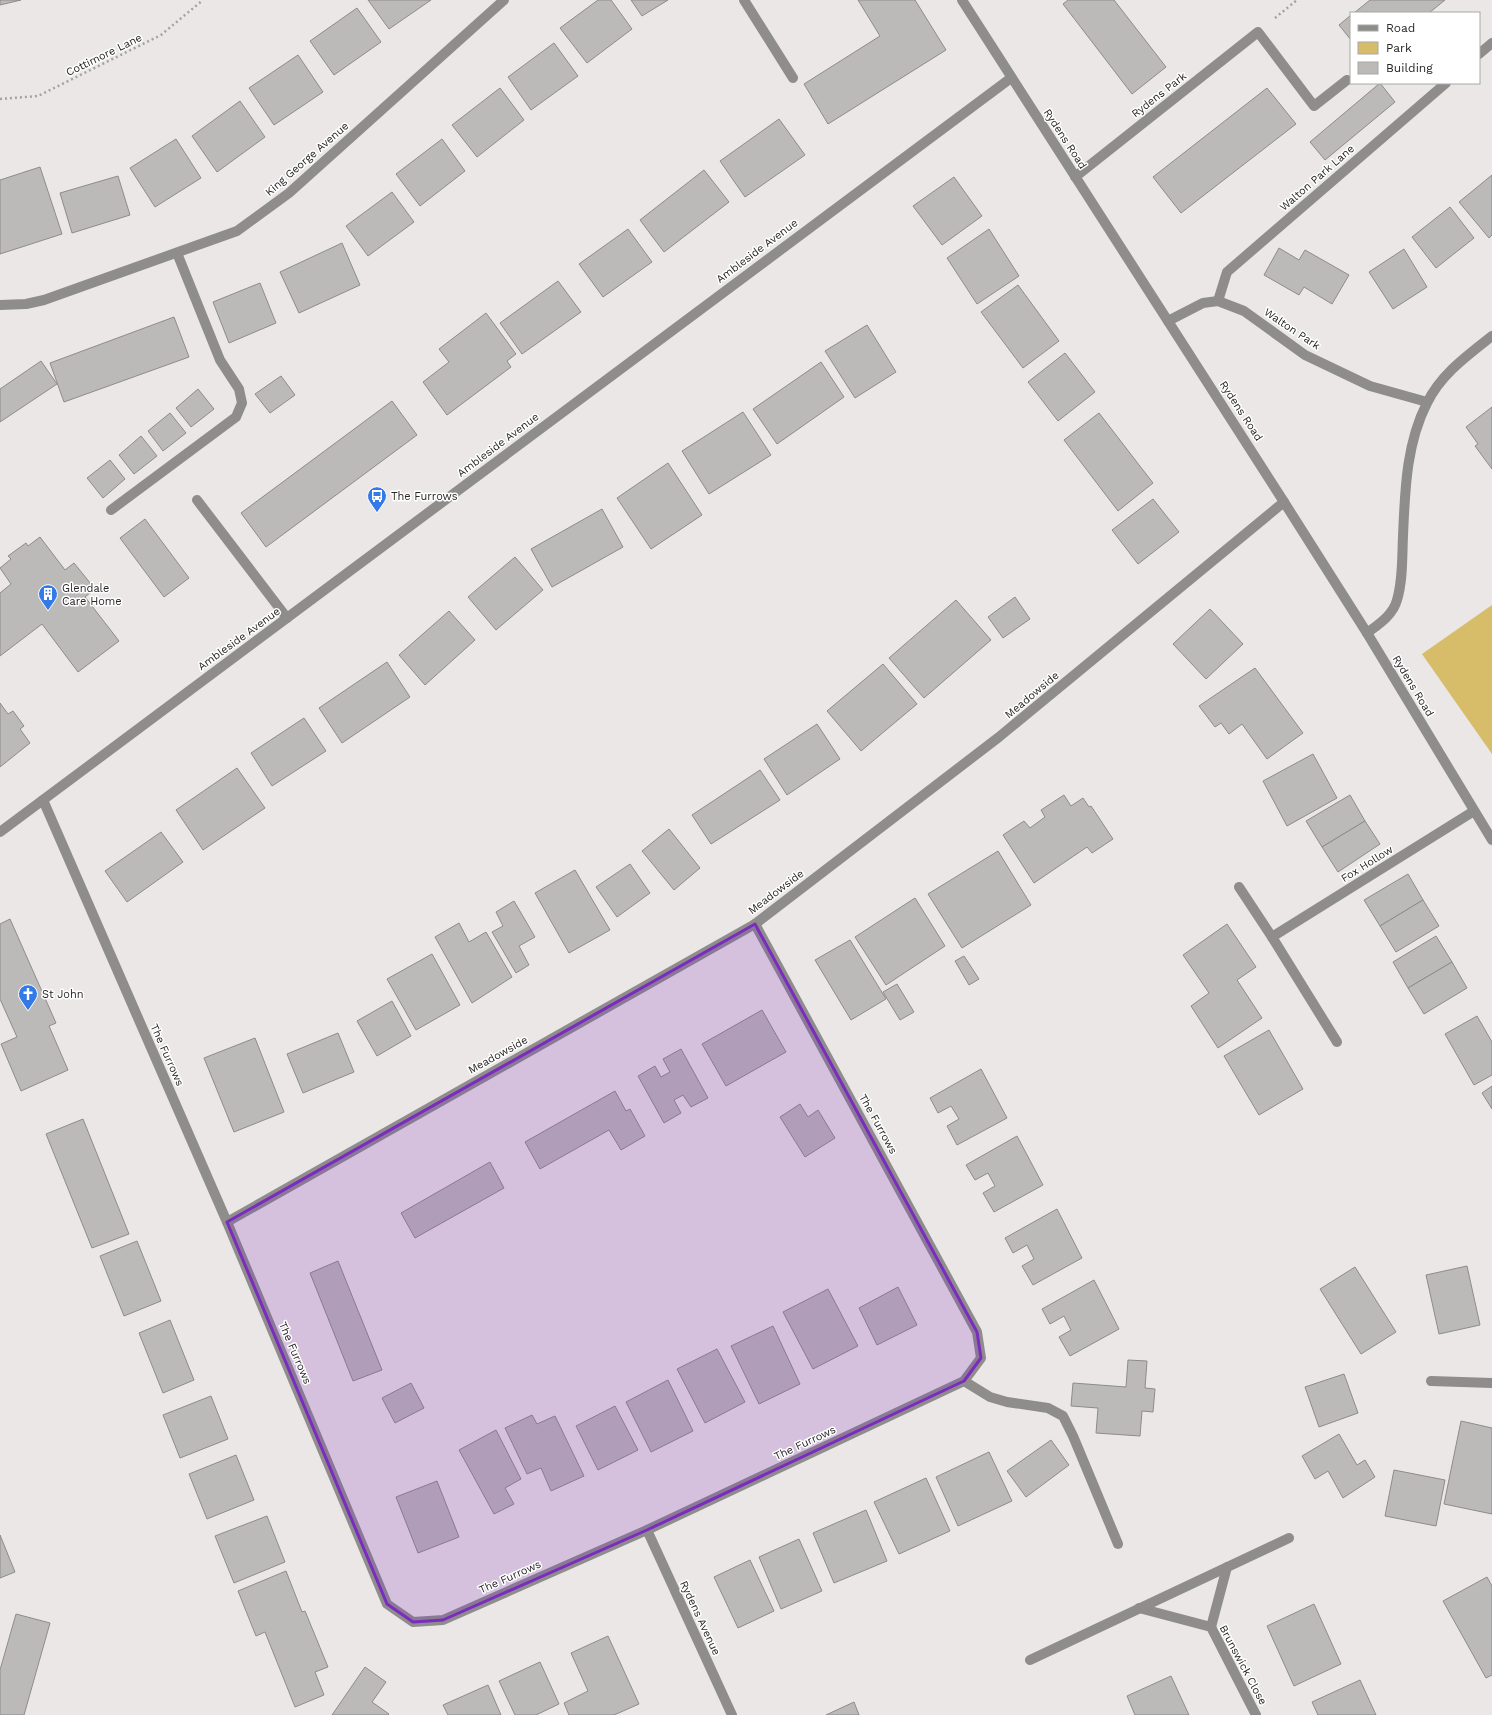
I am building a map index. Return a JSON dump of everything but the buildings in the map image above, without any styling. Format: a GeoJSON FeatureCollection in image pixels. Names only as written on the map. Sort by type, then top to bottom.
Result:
{"type":"FeatureCollection","features":[{"type":"Feature","properties":{"kind":"street","name":"King George Avenue"},"geometry":{"type":"LineString","coordinates":[[0,305],[26,304],[44,300],[237,231],[289,193],[504,0]]}},
{"type":"Feature","properties":{"kind":"street"},"geometry":{"type":"LineString","coordinates":[[744,0],[793,78]]}},
{"type":"Feature","properties":{"kind":"street","name":"Rydens Road"},"geometry":{"type":"LineString","coordinates":[[962,0],[1367,633],[1492,840]]}},
{"type":"Feature","properties":{"kind":"street"},"geometry":{"type":"LineString","coordinates":[[1258,32],[1314,106],[1347,80]]}},
{"type":"Feature","properties":{"kind":"street","name":"Rydens Park"},"geometry":{"type":"LineString","coordinates":[[1075,177],[1258,32]]}},
{"type":"Feature","properties":{"kind":"street"},"geometry":{"type":"LineString","coordinates":[[1480,53],[1492,43]]}},
{"type":"Feature","properties":{"kind":"street","name":"Ambleside Avenue"},"geometry":{"type":"LineString","coordinates":[[0,832],[1011,78]]}},
{"type":"Feature","properties":{"kind":"street","name":"Walton Park Lane"},"geometry":{"type":"LineString","coordinates":[[1218,300],[1228,272],[1445,84]]}},
{"type":"Feature","properties":{"kind":"street"},"geometry":{"type":"LineString","coordinates":[[111,510],[236,417],[242,403],[239,389],[220,360],[177,253]]}},
{"type":"Feature","properties":{"kind":"street"},"geometry":{"type":"LineString","coordinates":[[1168,321],[1202,303],[1218,300]]}},
{"type":"Feature","properties":{"kind":"street","name":"Walton Park"},"geometry":{"type":"LineString","coordinates":[[1218,300],[1244,311],[1306,355],[1320,362],[1370,386],[1427,402]]}},
{"type":"Feature","properties":{"kind":"street"},"geometry":{"type":"LineString","coordinates":[[1367,633],[1385,619],[1397,601],[1402,566],[1405,484],[1415,432],[1427,402],[1438,385],[1452,369],[1492,336]]}},
{"type":"Feature","properties":{"kind":"street"},"geometry":{"type":"LineString","coordinates":[[196,500],[287,618]]}},
{"type":"Feature","properties":{"kind":"street","name":"Meadowside"},"geometry":{"type":"LineString","coordinates":[[227,1222],[755,924],[999,737],[1284,502]]}},
{"type":"Feature","properties":{"kind":"street","name":"The Furrows"},"geometry":{"type":"LineString","coordinates":[[43,800],[227,1222],[387,1604],[413,1622],[443,1620],[646,1530],[964,1381],[981,1358],[977,1332],[755,924]]}},
{"type":"Feature","properties":{"kind":"street","name":"Fox Hollow"},"geometry":{"type":"LineString","coordinates":[[1272,937],[1474,811]]}},
{"type":"Feature","properties":{"kind":"street"},"geometry":{"type":"LineString","coordinates":[[1239,887],[1337,1042]]}},
{"type":"Feature","properties":{"kind":"street"},"geometry":{"type":"LineString","coordinates":[[964,1381],[990,1397],[1007,1402],[1048,1408],[1063,1416],[1074,1436],[1118,1544]]}},
{"type":"Feature","properties":{"kind":"street"},"geometry":{"type":"LineString","coordinates":[[1431,1381],[1492,1383]]}},
{"type":"Feature","properties":{"kind":"street","name":"Rydens Avenue"},"geometry":{"type":"LineString","coordinates":[[646,1530],[732,1715]]}},
{"type":"Feature","properties":{"kind":"street"},"geometry":{"type":"LineString","coordinates":[[1030,1660],[1289,1538]]}},
{"type":"Feature","properties":{"kind":"street"},"geometry":{"type":"LineString","coordinates":[[1211,1627],[1227,1567]]}},
{"type":"Feature","properties":{"kind":"street","name":"Brunswick Close"},"geometry":{"type":"LineString","coordinates":[[1139,1608],[1211,1627],[1256,1715]]}},
{"type":"Feature","properties":{"kind":"path","name":"Cottimore Lane"},"geometry":{"type":"LineString","coordinates":[[0,99],[38,96],[161,35],[203,0]]}},
{"type":"Feature","properties":{"kind":"path"},"geometry":{"type":"LineString","coordinates":[[1258,32],[1297,0]]}},
{"type":"Feature","properties":{"kind":"highlighted area"},"geometry":{"type":"Polygon","coordinates":[[[755,924],[977,1332],[981,1358],[964,1381],[647,1530],[443,1620],[413,1622],[387,1604],[227,1222],[755,924]]]}},
{"type":"Feature","properties":{"kind":"green space"},"geometry":{"type":"Polygon","coordinates":[[[1492,605],[1492,754],[1422,654],[1492,605]]]}},
{"type":"Feature","properties":{"kind":"place","name":"The Furrows"},"geometry":{"type":"Point","coordinates":[377,513]}},
{"type":"Feature","properties":{"kind":"place","name":"Glendale Care Home"},"geometry":{"type":"Point","coordinates":[48,611]}},
{"type":"Feature","properties":{"kind":"place","name":"St John"},"geometry":{"type":"Point","coordinates":[28,1011]}}]}
